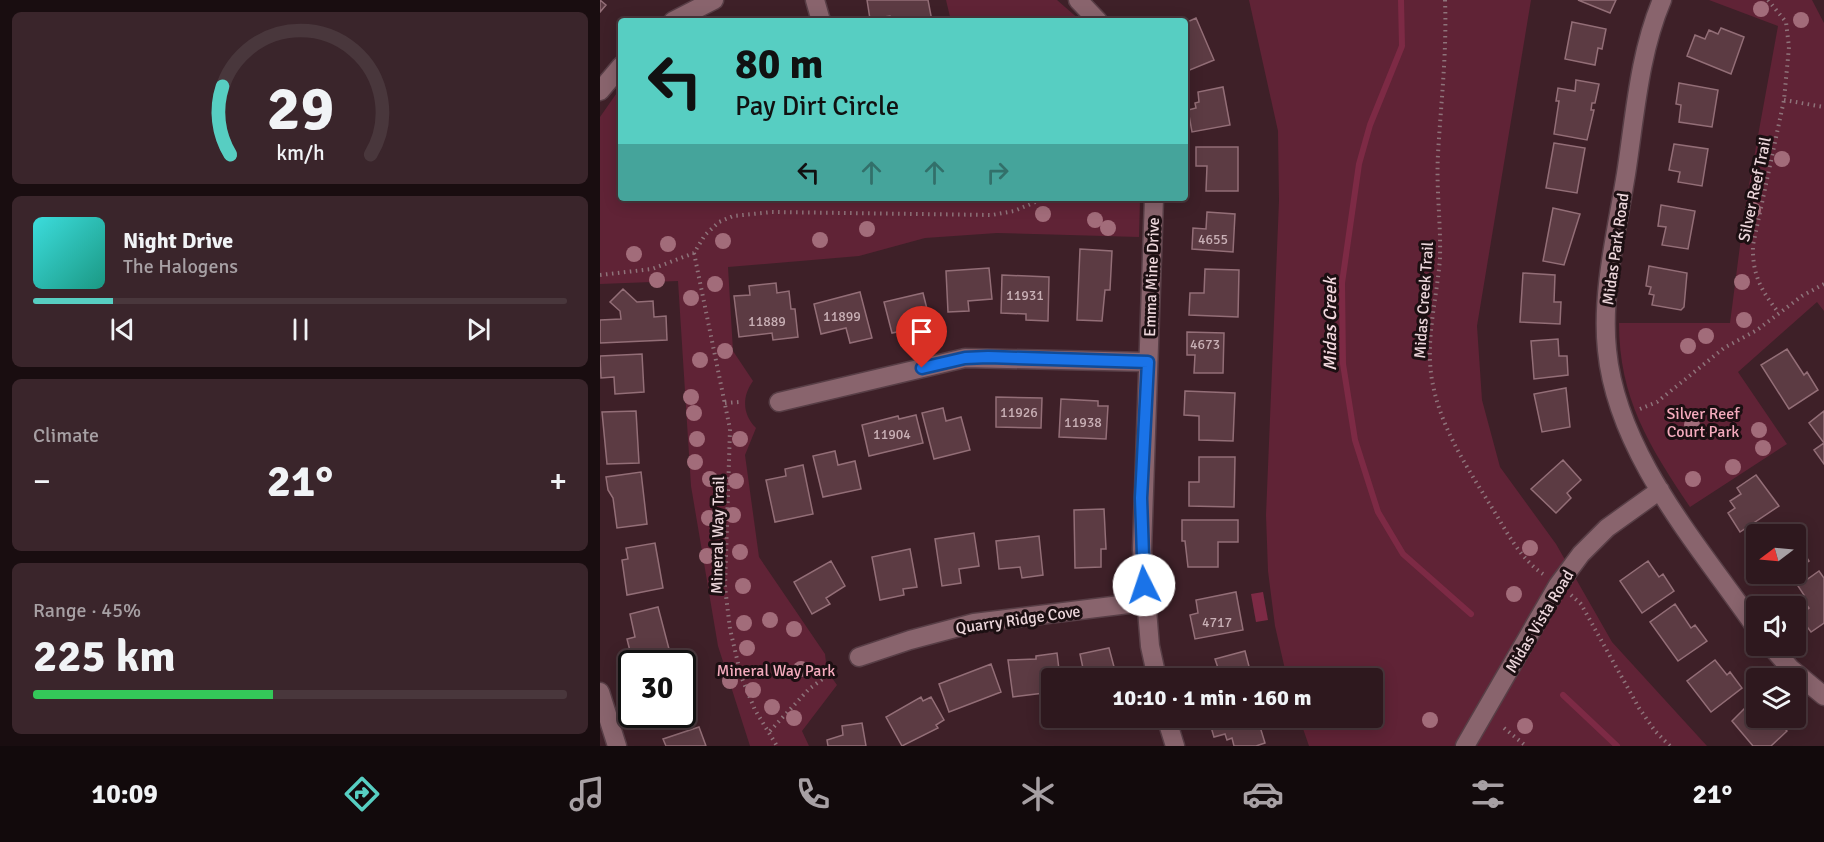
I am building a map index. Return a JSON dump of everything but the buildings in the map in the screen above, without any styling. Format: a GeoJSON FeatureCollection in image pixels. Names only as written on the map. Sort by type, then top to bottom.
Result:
{"type":"FeatureCollection","features":[{"type":"Feature","properties":{"kind":"street"},"geometry":{"type":"LineString","coordinates":[[679,18],[714,0]]}},
{"type":"Feature","properties":{"kind":"street"},"geometry":{"type":"LineString","coordinates":[[815,0],[820,18]]}},
{"type":"Feature","properties":{"kind":"street"},"geometry":{"type":"LineString","coordinates":[[1078,0],[1095,18]]}},
{"type":"Feature","properties":{"kind":"street","name":"Midas Park Road"},"geometry":{"type":"LineString","coordinates":[[1662,0],[1645,57],[1607,303],[1607,349],[1621,415],[1638,454],[1660,490],[1746,613]]}},
{"type":"Feature","properties":{"kind":"street"},"geometry":{"type":"LineString","coordinates":[[600,91],[618,70]]}},
{"type":"Feature","properties":{"kind":"street","name":"Emma Mine Drive"},"geometry":{"type":"LineString","coordinates":[[1154,201],[1141,498],[1145,602],[1155,668]]}},
{"type":"Feature","properties":{"kind":"street"},"geometry":{"type":"LineString","coordinates":[[779,402],[965,358],[1148,362]]}},
{"type":"Feature","properties":{"kind":"street","name":"Midas Vista Road"},"geometry":{"type":"LineString","coordinates":[[1465,746],[1558,585],[1581,554],[1606,528],[1660,490]]}},
{"type":"Feature","properties":{"kind":"street","name":"Quarry Ridge Cove"},"geometry":{"type":"LineString","coordinates":[[859,657],[910,640],[974,623],[1145,602]]}},
{"type":"Feature","properties":{"kind":"street"},"geometry":{"type":"LineString","coordinates":[[1780,656],[1790,668],[1824,696]]}},
{"type":"Feature","properties":{"kind":"street"},"geometry":{"type":"LineString","coordinates":[[600,692],[617,746]]}},
{"type":"Feature","properties":{"kind":"street"},"geometry":{"type":"LineString","coordinates":[[1169,728],[1175,746]]}},
{"type":"Feature","properties":{"kind":"path","name":"Midas Creek Trail"},"geometry":{"type":"LineString","coordinates":[[1445,0],[1444,93],[1437,182],[1440,255],[1430,344],[1432,380],[1441,415],[1457,450],[1512,541],[1539,572]]}},
{"type":"Feature","properties":{"kind":"path","name":"Silver Reef Trail"},"geometry":{"type":"LineString","coordinates":[[1768,0],[1783,15],[1788,28],[1784,100],[1753,245],[1752,263],[1761,290],[1779,313]]}},
{"type":"Feature","properties":{"kind":"path"},"geometry":{"type":"LineString","coordinates":[[1784,100],[1824,107]]}},
{"type":"Feature","properties":{"kind":"path"},"geometry":{"type":"LineString","coordinates":[[600,275],[652,269],[694,253],[705,235],[718,222],[733,216],[772,213],[981,215],[1014,211],[1039,201]]}},
{"type":"Feature","properties":{"kind":"path","name":"Mineral Way Trail"},"geometry":{"type":"LineString","coordinates":[[694,253],[725,403],[731,453],[725,586],[730,630],[741,676],[755,710],[770,731],[777,746]]}},
{"type":"Feature","properties":{"kind":"path"},"geometry":{"type":"LineString","coordinates":[[1640,410],[1657,402],[1701,365],[1802,296],[1824,284]]}},
{"type":"Feature","properties":{"kind":"path"},"geometry":{"type":"LineString","coordinates":[[725,403],[739,402]]}},
{"type":"Feature","properties":{"kind":"path"},"geometry":{"type":"LineString","coordinates":[[1577,599],[1639,708],[1655,731],[1670,746]]}},
{"type":"Feature","properties":{"kind":"path"},"geometry":{"type":"LineString","coordinates":[[770,731],[809,689],[824,678]]}},
{"type":"Feature","properties":{"kind":"path"},"geometry":{"type":"LineString","coordinates":[[1504,728],[1526,746]]}},
{"type":"Feature","properties":{"kind":"green space"},"geometry":{"type":"Polygon","coordinates":[[[946,0],[1057,0],[1078,18],[950,18],[946,0]]]}},
{"type":"Feature","properties":{"kind":"green space"},"geometry":{"type":"Polygon","coordinates":[[[1249,0],[1531,0],[1477,326],[1482,400],[1500,467],[1556,544],[1612,642],[1707,746],[1309,746],[1303,728],[1383,728],[1383,668],[1285,668],[1275,626],[1268,571],[1266,515],[1279,201],[1278,131],[1249,0]]]}},
{"type":"Feature","properties":{"kind":"green space","name":"Silver Reef Court Park"},"geometry":{"type":"Polygon","coordinates":[[[1709,0],[1812,0],[1824,23],[1824,311],[1817,302],[1738,372],[1787,444],[1690,507],[1662,463],[1639,420],[1624,375],[1619,323],[1730,323],[1745,207],[1778,26],[1709,0]]]}},
{"type":"Feature","properties":{"kind":"green space","name":"Mineral Way Park"},"geometry":{"type":"Polygon","coordinates":[[[618,91],[618,201],[1140,201],[1139,237],[997,233],[925,238],[859,256],[728,267],[733,351],[753,381],[745,399],[745,405],[748,417],[756,428],[745,455],[759,557],[825,654],[827,671],[837,685],[802,731],[809,746],[750,746],[718,646],[691,486],[678,281],[600,284],[600,117],[618,91]]]}},
{"type":"Feature","properties":{"kind":"shaded area"},"geometry":{"type":"Polygon","coordinates":[[[1263,592],[1268,620],[1256,622],[1251,594],[1263,592]]]}},
{"type":"Feature","properties":{"kind":"waterway","name":"Midas Creek"},"geometry":{"type":"LineString","coordinates":[[1401,0],[1402,46],[1370,125],[1359,164],[1342,283],[1343,364],[1355,440],[1378,512],[1403,554],[1471,614]]}},
{"type":"Feature","properties":{"kind":"waterway","name":"Midas Creek"},"geometry":{"type":"LineString","coordinates":[[1563,695],[1617,746]]}},
{"type":"Feature","properties":{"kind":"route"},"geometry":{"type":"LineString","coordinates":[[922,368],[965,358],[988,357],[1148,362],[1141,498],[1144,585]]}}]}
